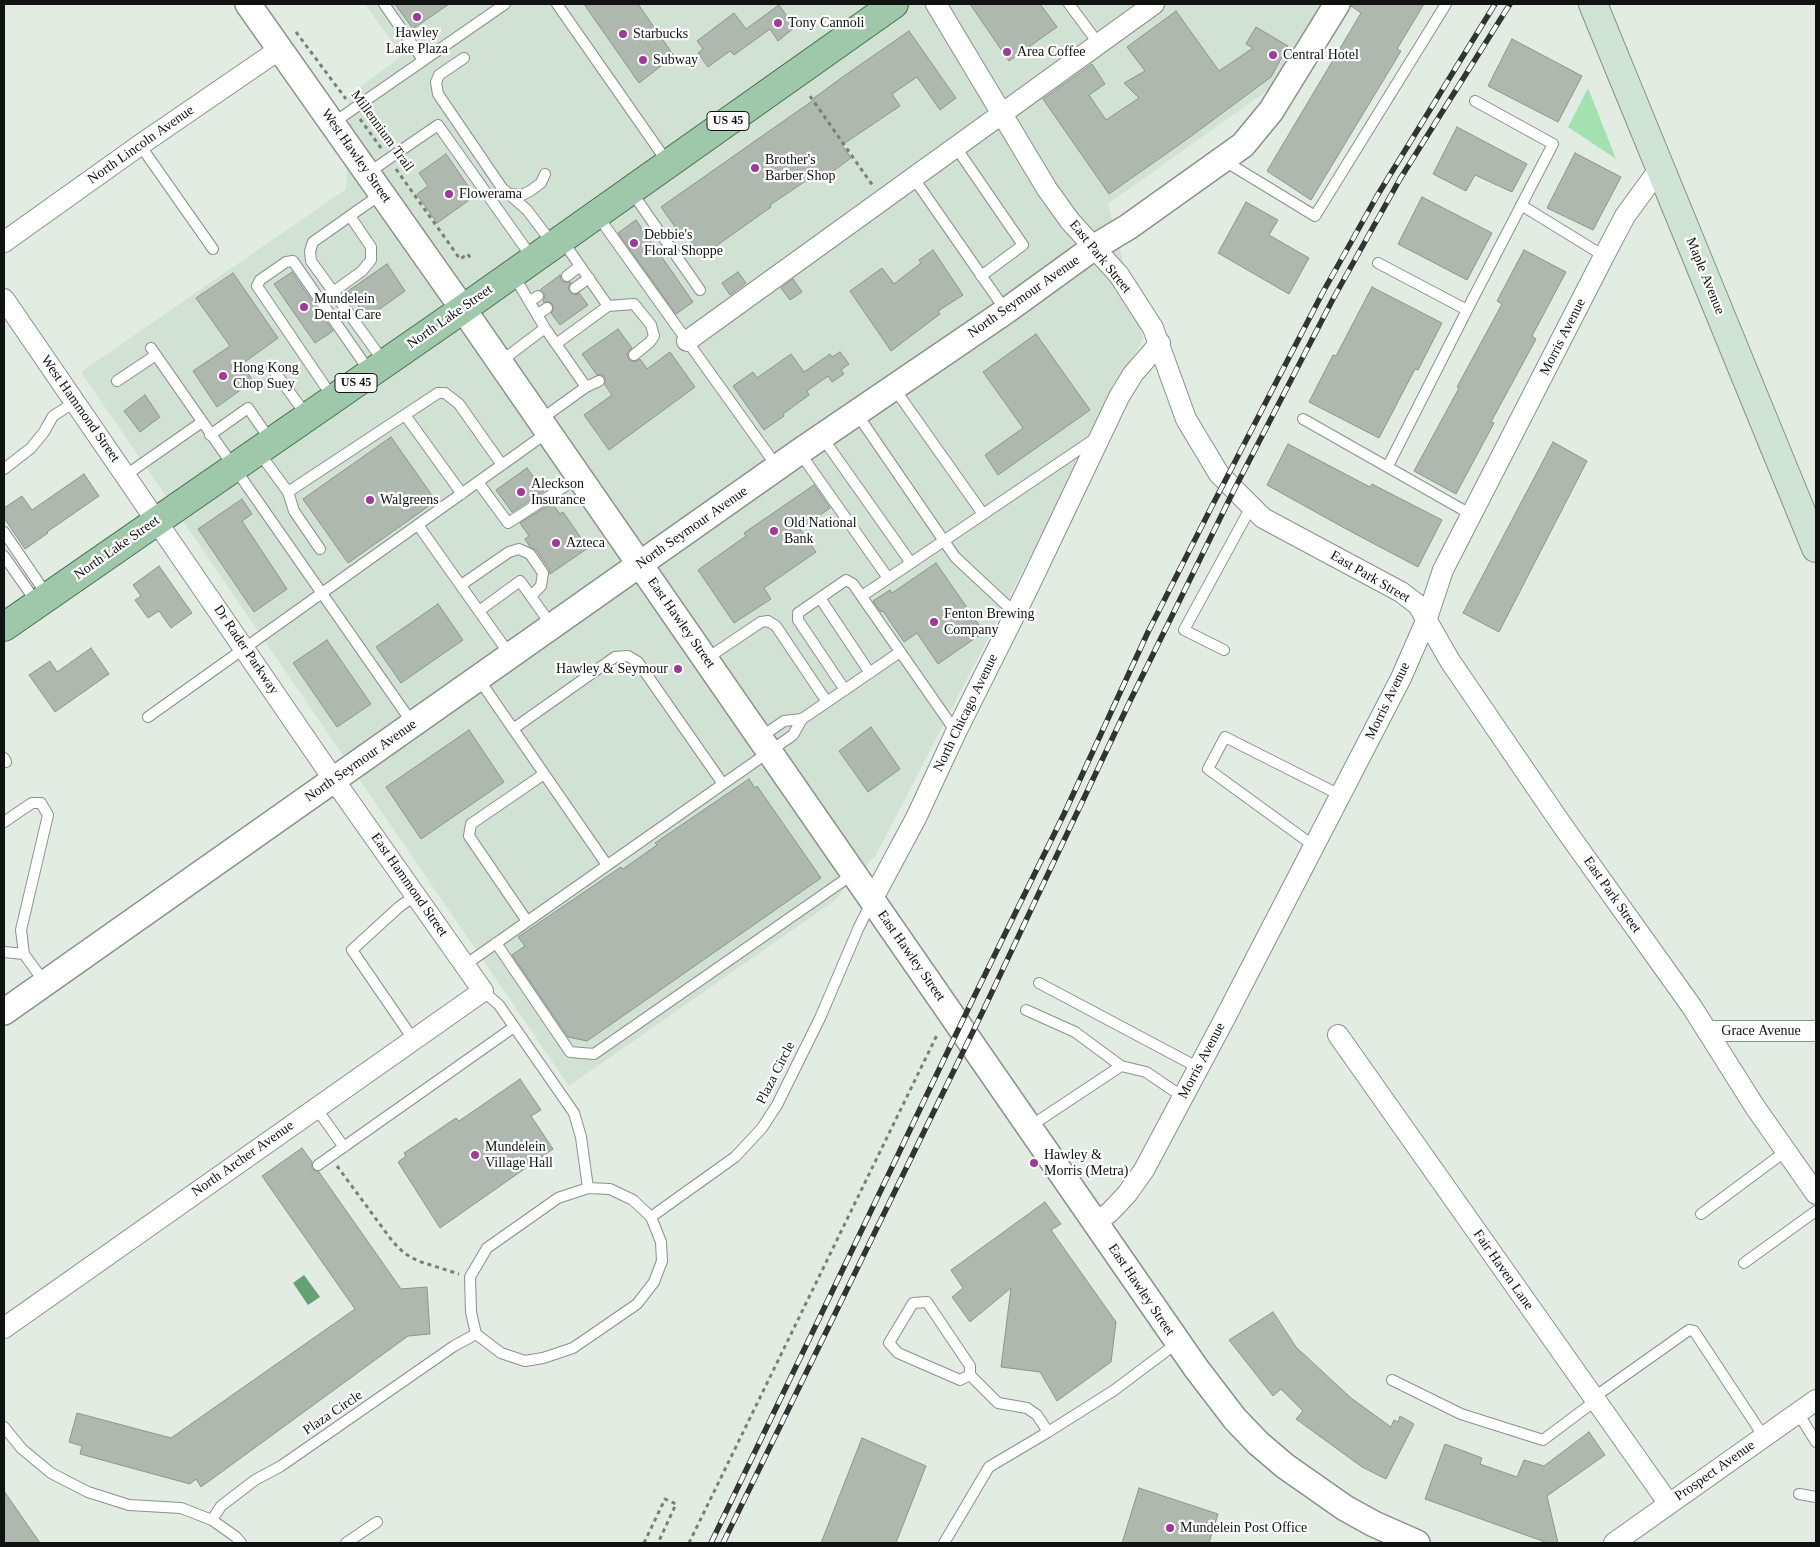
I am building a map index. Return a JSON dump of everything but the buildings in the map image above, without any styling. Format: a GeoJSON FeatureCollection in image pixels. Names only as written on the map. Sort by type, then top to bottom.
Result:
{"type":"FeatureCollection","features":[{"type":"Feature","properties":{"kind":"main road","name":"North Lake Street"},"geometry":{"type":"LineString","coordinates":[[4,627],[463,309],[894,4]]}},
{"type":"Feature","properties":{"kind":"main road","name":"Maple Avenue"},"geometry":{"type":"LineString","coordinates":[[1593,4],[1816,548]]}},
{"type":"Feature","properties":{"kind":"street","name":"West Hawley Street"},"geometry":{"type":"LineString","coordinates":[[248,4],[287,40],[332,123],[463,309]]}},
{"type":"Feature","properties":{"kind":"street","name":"East Park Street"},"geometry":{"type":"LineString","coordinates":[[936,4],[1070,222],[1119,275],[1154,328],[1186,419],[1219,474],[1263,518],[1401,592],[1418,606],[1450,661],[1562,825],[1692,1007],[1755,1107],[1816,1194]]}},
{"type":"Feature","properties":{"kind":"street"},"geometry":{"type":"LineString","coordinates":[[687,341],[1154,4]]}},
{"type":"Feature","properties":{"kind":"street","name":"North Seymour Avenue"},"geometry":{"type":"LineString","coordinates":[[4,1012],[799,452],[1006,311],[1094,248],[1128,227],[1243,145],[1271,112],[1337,4]]}},
{"type":"Feature","properties":{"kind":"street","name":"North Lincoln Avenue"},"geometry":{"type":"LineString","coordinates":[[4,242],[287,40]]}},
{"type":"Feature","properties":{"kind":"street","name":"Morris Avenue"},"geometry":{"type":"LineString","coordinates":[[1096,1223],[1110,1212],[1127,1194],[1144,1170],[1199,1068],[1401,678],[1426,621],[1444,570],[1604,256],[1625,216],[1660,168]]}},
{"type":"Feature","properties":{"kind":"street","name":"West Hammond Street"},"geometry":{"type":"LineString","coordinates":[[4,299],[157,520]]}},
{"type":"Feature","properties":{"kind":"street","name":"East Hawley Street"},"geometry":{"type":"LineString","coordinates":[[463,309],[1030,1127],[1177,1343],[1235,1419],[1258,1443],[1285,1466],[1344,1508],[1417,1543]]}},
{"type":"Feature","properties":{"kind":"street","name":"North Chicago Avenue"},"geometry":{"type":"LineString","coordinates":[[872,900],[916,818],[1119,396],[1134,374],[1160,343]]}},
{"type":"Feature","properties":{"kind":"street","name":"Dr Rader Parkway"},"geometry":{"type":"LineString","coordinates":[[157,520],[334,780]]}},
{"type":"Feature","properties":{"kind":"street","name":"East Hammond Street"},"geometry":{"type":"LineString","coordinates":[[334,780],[483,991]]}},
{"type":"Feature","properties":{"kind":"street","name":"North Archer Avenue"},"geometry":{"type":"LineString","coordinates":[[4,1328],[483,991]]}},
{"type":"Feature","properties":{"kind":"street","name":"Grace Avenue"},"geometry":{"type":"LineString","coordinates":[[1707,1031],[1816,1032]]}},
{"type":"Feature","properties":{"kind":"street","name":"Fair Haven Lane"},"geometry":{"type":"LineString","coordinates":[[1338,1035],[1668,1504]]}},
{"type":"Feature","properties":{"kind":"street","name":"Prospect Avenue"},"geometry":{"type":"LineString","coordinates":[[1614,1543],[1816,1400]]}},
{"type":"Feature","properties":{"kind":"lane"},"geometry":{"type":"LineString","coordinates":[[384,4],[424,60]]}},
{"type":"Feature","properties":{"kind":"lane"},"geometry":{"type":"LineString","coordinates":[[332,123],[505,4]]}},
{"type":"Feature","properties":{"kind":"lane"},"geometry":{"type":"LineString","coordinates":[[557,4],[668,163]]}},
{"type":"Feature","properties":{"kind":"lane"},"geometry":{"type":"LineString","coordinates":[[1069,4],[1098,43]]}},
{"type":"Feature","properties":{"kind":"lane"},"geometry":{"type":"LineString","coordinates":[[1223,160],[1315,216],[1446,4]]}},
{"type":"Feature","properties":{"kind":"lane"},"geometry":{"type":"LineString","coordinates":[[464,58],[439,75],[436,82],[438,94],[502,188],[527,210],[540,254],[534,298],[538,314],[545,328],[586,388]]}},
{"type":"Feature","properties":{"kind":"lane"},"geometry":{"type":"LineString","coordinates":[[1388,466],[1553,144],[1475,101]]}},
{"type":"Feature","properties":{"kind":"lane"},"geometry":{"type":"LineString","coordinates":[[377,368],[333,292],[311,261],[310,251],[313,242],[350,216],[389,159],[438,126],[540,254],[580,266],[608,306]]}},
{"type":"Feature","properties":{"kind":"lane"},"geometry":{"type":"LineString","coordinates":[[140,145],[213,249]]}},
{"type":"Feature","properties":{"kind":"lane"},"geometry":{"type":"LineString","coordinates":[[955,146],[1023,245],[982,276]]}},
{"type":"Feature","properties":{"kind":"lane"},"geometry":{"type":"LineString","coordinates":[[510,194],[522,195],[530,191],[541,183],[545,174]]}},
{"type":"Feature","properties":{"kind":"lane"},"geometry":{"type":"LineString","coordinates":[[913,177],[1006,311]]}},
{"type":"Feature","properties":{"kind":"lane"},"geometry":{"type":"LineString","coordinates":[[630,190],[700,290]]}},
{"type":"Feature","properties":{"kind":"lane"},"geometry":{"type":"LineString","coordinates":[[1521,205],[1604,256]]}},
{"type":"Feature","properties":{"kind":"lane"},"geometry":{"type":"LineString","coordinates":[[596,214],[778,468]]}},
{"type":"Feature","properties":{"kind":"lane"},"geometry":{"type":"LineString","coordinates":[[333,292],[362,271],[371,260],[371,247],[350,216]]}},
{"type":"Feature","properties":{"kind":"lane"},"geometry":{"type":"LineString","coordinates":[[333,398],[257,286],[260,280],[286,262],[293,261],[377,368]]}},
{"type":"Feature","properties":{"kind":"lane"},"geometry":{"type":"LineString","coordinates":[[1378,263],[1467,310]]}},
{"type":"Feature","properties":{"kind":"lane"},"geometry":{"type":"LineString","coordinates":[[567,276],[580,266]]}},
{"type":"Feature","properties":{"kind":"lane"},"geometry":{"type":"LineString","coordinates":[[575,288],[588,278]]}},
{"type":"Feature","properties":{"kind":"lane"},"geometry":{"type":"LineString","coordinates":[[556,344],[608,306],[634,304],[651,325],[654,336],[634,356]]}},
{"type":"Feature","properties":{"kind":"lane"},"geometry":{"type":"LineString","coordinates":[[538,314],[547,308]]}},
{"type":"Feature","properties":{"kind":"lane"},"geometry":{"type":"LineString","coordinates":[[500,362],[545,328]]}},
{"type":"Feature","properties":{"kind":"lane"},"geometry":{"type":"LineString","coordinates":[[117,381],[153,351],[413,724]]}},
{"type":"Feature","properties":{"kind":"lane"},"geometry":{"type":"LineString","coordinates":[[272,368],[307,416]]}},
{"type":"Feature","properties":{"kind":"lane"},"geometry":{"type":"LineString","coordinates":[[148,717],[322,593],[338,575],[418,524],[502,465],[586,388],[599,381]]}},
{"type":"Feature","properties":{"kind":"lane"},"geometry":{"type":"LineString","coordinates":[[894,388],[983,514]]}},
{"type":"Feature","properties":{"kind":"lane"},"geometry":{"type":"LineString","coordinates":[[288,492],[438,393],[445,393],[458,404],[502,465]]}},
{"type":"Feature","properties":{"kind":"lane"},"geometry":{"type":"LineString","coordinates":[[4,469],[31,448],[44,432],[53,416],[75,402]]}},
{"type":"Feature","properties":{"kind":"lane"},"geometry":{"type":"LineString","coordinates":[[210,435],[248,408],[264,446],[288,492],[294,511],[320,549]]}},
{"type":"Feature","properties":{"kind":"lane"},"geometry":{"type":"LineString","coordinates":[[857,414],[955,557],[1015,614]]}},
{"type":"Feature","properties":{"kind":"lane"},"geometry":{"type":"LineString","coordinates":[[405,415],[462,494]]}},
{"type":"Feature","properties":{"kind":"lane"},"geometry":{"type":"LineString","coordinates":[[1304,419],[1472,515]]}},
{"type":"Feature","properties":{"kind":"lane"},"geometry":{"type":"LineString","coordinates":[[126,475],[202,422]]}},
{"type":"Feature","properties":{"kind":"lane"},"geometry":{"type":"LineString","coordinates":[[862,596],[1100,435]]}},
{"type":"Feature","properties":{"kind":"lane"},"geometry":{"type":"LineString","coordinates":[[822,437],[910,563]]}},
{"type":"Feature","properties":{"kind":"lane"},"geometry":{"type":"LineString","coordinates":[[799,452],[888,578]]}},
{"type":"Feature","properties":{"kind":"lane"},"geometry":{"type":"LineString","coordinates":[[478,482],[508,523],[579,477]]}},
{"type":"Feature","properties":{"kind":"lane"},"geometry":{"type":"LineString","coordinates":[[1224,650],[1184,630],[1251,507]]}},
{"type":"Feature","properties":{"kind":"lane"},"geometry":{"type":"LineString","coordinates":[[418,524],[510,656]]}},
{"type":"Feature","properties":{"kind":"lane"},"geometry":{"type":"LineString","coordinates":[[4,532],[43,600]]}},
{"type":"Feature","properties":{"kind":"lane"},"geometry":{"type":"LineString","coordinates":[[461,585],[509,552],[519,549],[530,554],[543,573],[541,586],[531,596]]}},
{"type":"Feature","properties":{"kind":"lane"},"geometry":{"type":"LineString","coordinates":[[4,556],[43,600]]}},
{"type":"Feature","properties":{"kind":"lane"},"geometry":{"type":"LineString","coordinates":[[479,610],[520,580],[552,626]]}},
{"type":"Feature","properties":{"kind":"lane"},"geometry":{"type":"LineString","coordinates":[[845,690],[798,620],[798,613],[846,580],[853,584],[862,596],[956,732]]}},
{"type":"Feature","properties":{"kind":"lane"},"geometry":{"type":"LineString","coordinates":[[820,598],[870,673]]}},
{"type":"Feature","properties":{"kind":"lane"},"geometry":{"type":"LineString","coordinates":[[706,660],[761,622],[768,621],[776,626],[827,702]]}},
{"type":"Feature","properties":{"kind":"lane"},"geometry":{"type":"LineString","coordinates":[[765,744],[793,734],[802,719],[900,652]]}},
{"type":"Feature","properties":{"kind":"lane"},"geometry":{"type":"LineString","coordinates":[[513,730],[615,657],[628,656],[638,662],[723,784]]}},
{"type":"Feature","properties":{"kind":"lane"},"geometry":{"type":"LineString","coordinates":[[478,678],[607,865]]}},
{"type":"Feature","properties":{"kind":"lane"},"geometry":{"type":"LineString","coordinates":[[464,965],[723,784],[765,744],[784,720],[802,719]]}},
{"type":"Feature","properties":{"kind":"lane"},"geometry":{"type":"LineString","coordinates":[[1314,846],[1208,769],[1225,737],[1340,795]]}},
{"type":"Feature","properties":{"kind":"lane"},"geometry":{"type":"LineString","coordinates":[[527,922],[469,836],[471,824],[544,774]]}},
{"type":"Feature","properties":{"kind":"lane"},"geometry":{"type":"LineString","coordinates":[[4,822],[32,803],[41,803],[48,815],[21,930],[24,954],[45,983]]}},
{"type":"Feature","properties":{"kind":"lane"},"geometry":{"type":"LineString","coordinates":[[496,943],[570,1052],[594,1054],[854,874]]}},
{"type":"Feature","properties":{"kind":"lane"},"geometry":{"type":"LineString","coordinates":[[414,1039],[352,950],[399,907],[416,895]]}},
{"type":"Feature","properties":{"kind":"lane","name":"Plaza Circle"},"geometry":{"type":"LineString","coordinates":[[651,1217],[735,1157],[762,1128],[777,1105],[820,1018],[872,900]]}},
{"type":"Feature","properties":{"kind":"lane"},"geometry":{"type":"LineString","coordinates":[[4,952],[24,954]]}},
{"type":"Feature","properties":{"kind":"lane"},"geometry":{"type":"LineString","coordinates":[[1039,983],[1199,1068]]}},
{"type":"Feature","properties":{"kind":"lane"},"geometry":{"type":"LineString","coordinates":[[483,991],[499,1005],[574,1113],[581,1137],[588,1188]]}},
{"type":"Feature","properties":{"kind":"lane"},"geometry":{"type":"LineString","coordinates":[[1026,1010],[1074,1032],[1121,1066],[1146,1072],[1183,1097]]}},
{"type":"Feature","properties":{"kind":"lane"},"geometry":{"type":"LineString","coordinates":[[318,1165],[514,1026]]}},
{"type":"Feature","properties":{"kind":"lane"},"geometry":{"type":"LineString","coordinates":[[1030,1127],[1121,1066]]}},
{"type":"Feature","properties":{"kind":"lane"},"geometry":{"type":"LineString","coordinates":[[316,1108],[344,1147]]}},
{"type":"Feature","properties":{"kind":"lane"},"geometry":{"type":"LineString","coordinates":[[1701,1214],[1786,1151]]}},
{"type":"Feature","properties":{"kind":"lane"},"geometry":{"type":"LineString","coordinates":[[588,1188],[610,1189],[633,1200],[651,1217],[661,1242],[662,1261],[654,1282],[637,1304],[573,1348],[544,1358],[525,1361],[501,1353],[476,1334],[470,1304],[470,1277],[487,1248],[558,1198],[588,1188]]}},
{"type":"Feature","properties":{"kind":"lane"},"geometry":{"type":"LineString","coordinates":[[1744,1263],[1816,1211]]}},
{"type":"Feature","properties":{"kind":"lane"},"geometry":{"type":"LineString","coordinates":[[970,1375],[960,1380],[898,1353],[889,1342],[913,1303],[927,1302],[970,1366],[970,1375],[998,1403],[1027,1408],[1037,1415],[1048,1432]]}},
{"type":"Feature","properties":{"kind":"lane"},"geometry":{"type":"LineString","coordinates":[[1392,1380],[1461,1414],[1543,1440],[1689,1330],[1694,1331],[1764,1437]]}},
{"type":"Feature","properties":{"kind":"lane","name":"Plaza Circle"},"geometry":{"type":"LineString","coordinates":[[212,1520],[221,1506],[255,1480],[281,1466],[454,1346],[476,1334]]}},
{"type":"Feature","properties":{"kind":"lane"},"geometry":{"type":"LineString","coordinates":[[944,1543],[989,1467],[1113,1391],[1177,1343]]}},
{"type":"Feature","properties":{"kind":"lane"},"geometry":{"type":"LineString","coordinates":[[1798,1413],[1816,1442]]}},
{"type":"Feature","properties":{"kind":"lane"},"geometry":{"type":"LineString","coordinates":[[4,1428],[22,1449],[51,1473],[88,1492],[129,1505],[181,1508],[212,1520],[236,1537],[241,1543]]}},
{"type":"Feature","properties":{"kind":"lane"},"geometry":{"type":"LineString","coordinates":[[1799,1494],[1816,1497]]}},
{"type":"Feature","properties":{"kind":"lane"},"geometry":{"type":"LineString","coordinates":[[346,1543],[378,1522]]}},
{"type":"Feature","properties":{"kind":"path","name":"Millennium Trail"},"geometry":{"type":"LineString","coordinates":[[287,40],[353,109],[460,259],[468,254],[471,260]]}},
{"type":"Feature","properties":{"kind":"path"},"geometry":{"type":"LineString","coordinates":[[810,96],[882,200]]}},
{"type":"Feature","properties":{"kind":"path"},"geometry":{"type":"LineString","coordinates":[[689,1543],[937,1035]]}},
{"type":"Feature","properties":{"kind":"path"},"geometry":{"type":"LineString","coordinates":[[335,1164],[392,1242],[404,1253],[418,1261],[470,1277]]}},
{"type":"Feature","properties":{"kind":"path"},"geometry":{"type":"LineString","coordinates":[[644,1543],[665,1499],[676,1504],[658,1543]]}},
{"type":"Feature","properties":{"kind":"shaded area"},"geometry":{"type":"Polygon","coordinates":[[[365,4],[1327,4],[1271,88],[1108,204],[1143,338],[876,855],[834,901],[569,1086],[81,372],[346,189],[349,95],[402,56],[365,4]]]}},
{"type":"Feature","properties":{"kind":"shaded area"},"geometry":{"type":"Polygon","coordinates":[[[1588,88],[1616,159],[1568,127],[1588,88]]]}},
{"type":"Feature","properties":{"kind":"shaded area"},"geometry":{"type":"Polygon","coordinates":[[[304,1275],[320,1297],[308,1305],[293,1283],[304,1275]]]}},
{"type":"Feature","properties":{"kind":"railway"},"geometry":{"type":"LineString","coordinates":[[711,1543],[1064,814],[1148,632],[1212,506],[1323,292],[1377,196],[1495,4]]}},
{"type":"Feature","properties":{"kind":"railway"},"geometry":{"type":"LineString","coordinates":[[723,1543],[982,1013],[1131,699],[1234,490],[1333,299],[1400,179],[1510,4]]}},
{"type":"Feature","properties":{"kind":"place","name":"Hawley Lake Plaza"},"geometry":{"type":"Point","coordinates":[417,17]}},
{"type":"Feature","properties":{"kind":"place","name":"Tony Cannoli"},"geometry":{"type":"Point","coordinates":[778,23]}},
{"type":"Feature","properties":{"kind":"place","name":"Starbucks"},"geometry":{"type":"Point","coordinates":[623,34]}},
{"type":"Feature","properties":{"kind":"place","name":"Area Coffee"},"geometry":{"type":"Point","coordinates":[1007,52]}},
{"type":"Feature","properties":{"kind":"place","name":"Central Hotel"},"geometry":{"type":"Point","coordinates":[1273,55]}},
{"type":"Feature","properties":{"kind":"place","name":"Subway"},"geometry":{"type":"Point","coordinates":[643,60]}},
{"type":"Feature","properties":{"kind":"place","name":"Brother's Barber Shop"},"geometry":{"type":"Point","coordinates":[755,168]}},
{"type":"Feature","properties":{"kind":"place","name":"Flowerama"},"geometry":{"type":"Point","coordinates":[449,194]}},
{"type":"Feature","properties":{"kind":"place","name":"Debbie's Floral Shoppe"},"geometry":{"type":"Point","coordinates":[634,243]}},
{"type":"Feature","properties":{"kind":"place","name":"Mundelein Dental Care"},"geometry":{"type":"Point","coordinates":[304,307]}},
{"type":"Feature","properties":{"kind":"place","name":"Hong Kong Chop Suey"},"geometry":{"type":"Point","coordinates":[223,376]}},
{"type":"Feature","properties":{"kind":"place","name":"Aleckson Insurance"},"geometry":{"type":"Point","coordinates":[521,492]}},
{"type":"Feature","properties":{"kind":"place","name":"Walgreens"},"geometry":{"type":"Point","coordinates":[370,500]}},
{"type":"Feature","properties":{"kind":"place","name":"Old National Bank"},"geometry":{"type":"Point","coordinates":[774,531]}},
{"type":"Feature","properties":{"kind":"place","name":"Azteca"},"geometry":{"type":"Point","coordinates":[556,543]}},
{"type":"Feature","properties":{"kind":"place","name":"Fenton Brewing Company"},"geometry":{"type":"Point","coordinates":[934,622]}},
{"type":"Feature","properties":{"kind":"place","name":"Hawley & Seymour"},"geometry":{"type":"Point","coordinates":[678,669]}},
{"type":"Feature","properties":{"kind":"place","name":"Mundelein Village Hall"},"geometry":{"type":"Point","coordinates":[475,1155]}},
{"type":"Feature","properties":{"kind":"place","name":"Hawley & Morris (Metra)"},"geometry":{"type":"Point","coordinates":[1034,1163]}},
{"type":"Feature","properties":{"kind":"place","name":"Mundelein Post Office"},"geometry":{"type":"Point","coordinates":[1170,1528]}}]}
